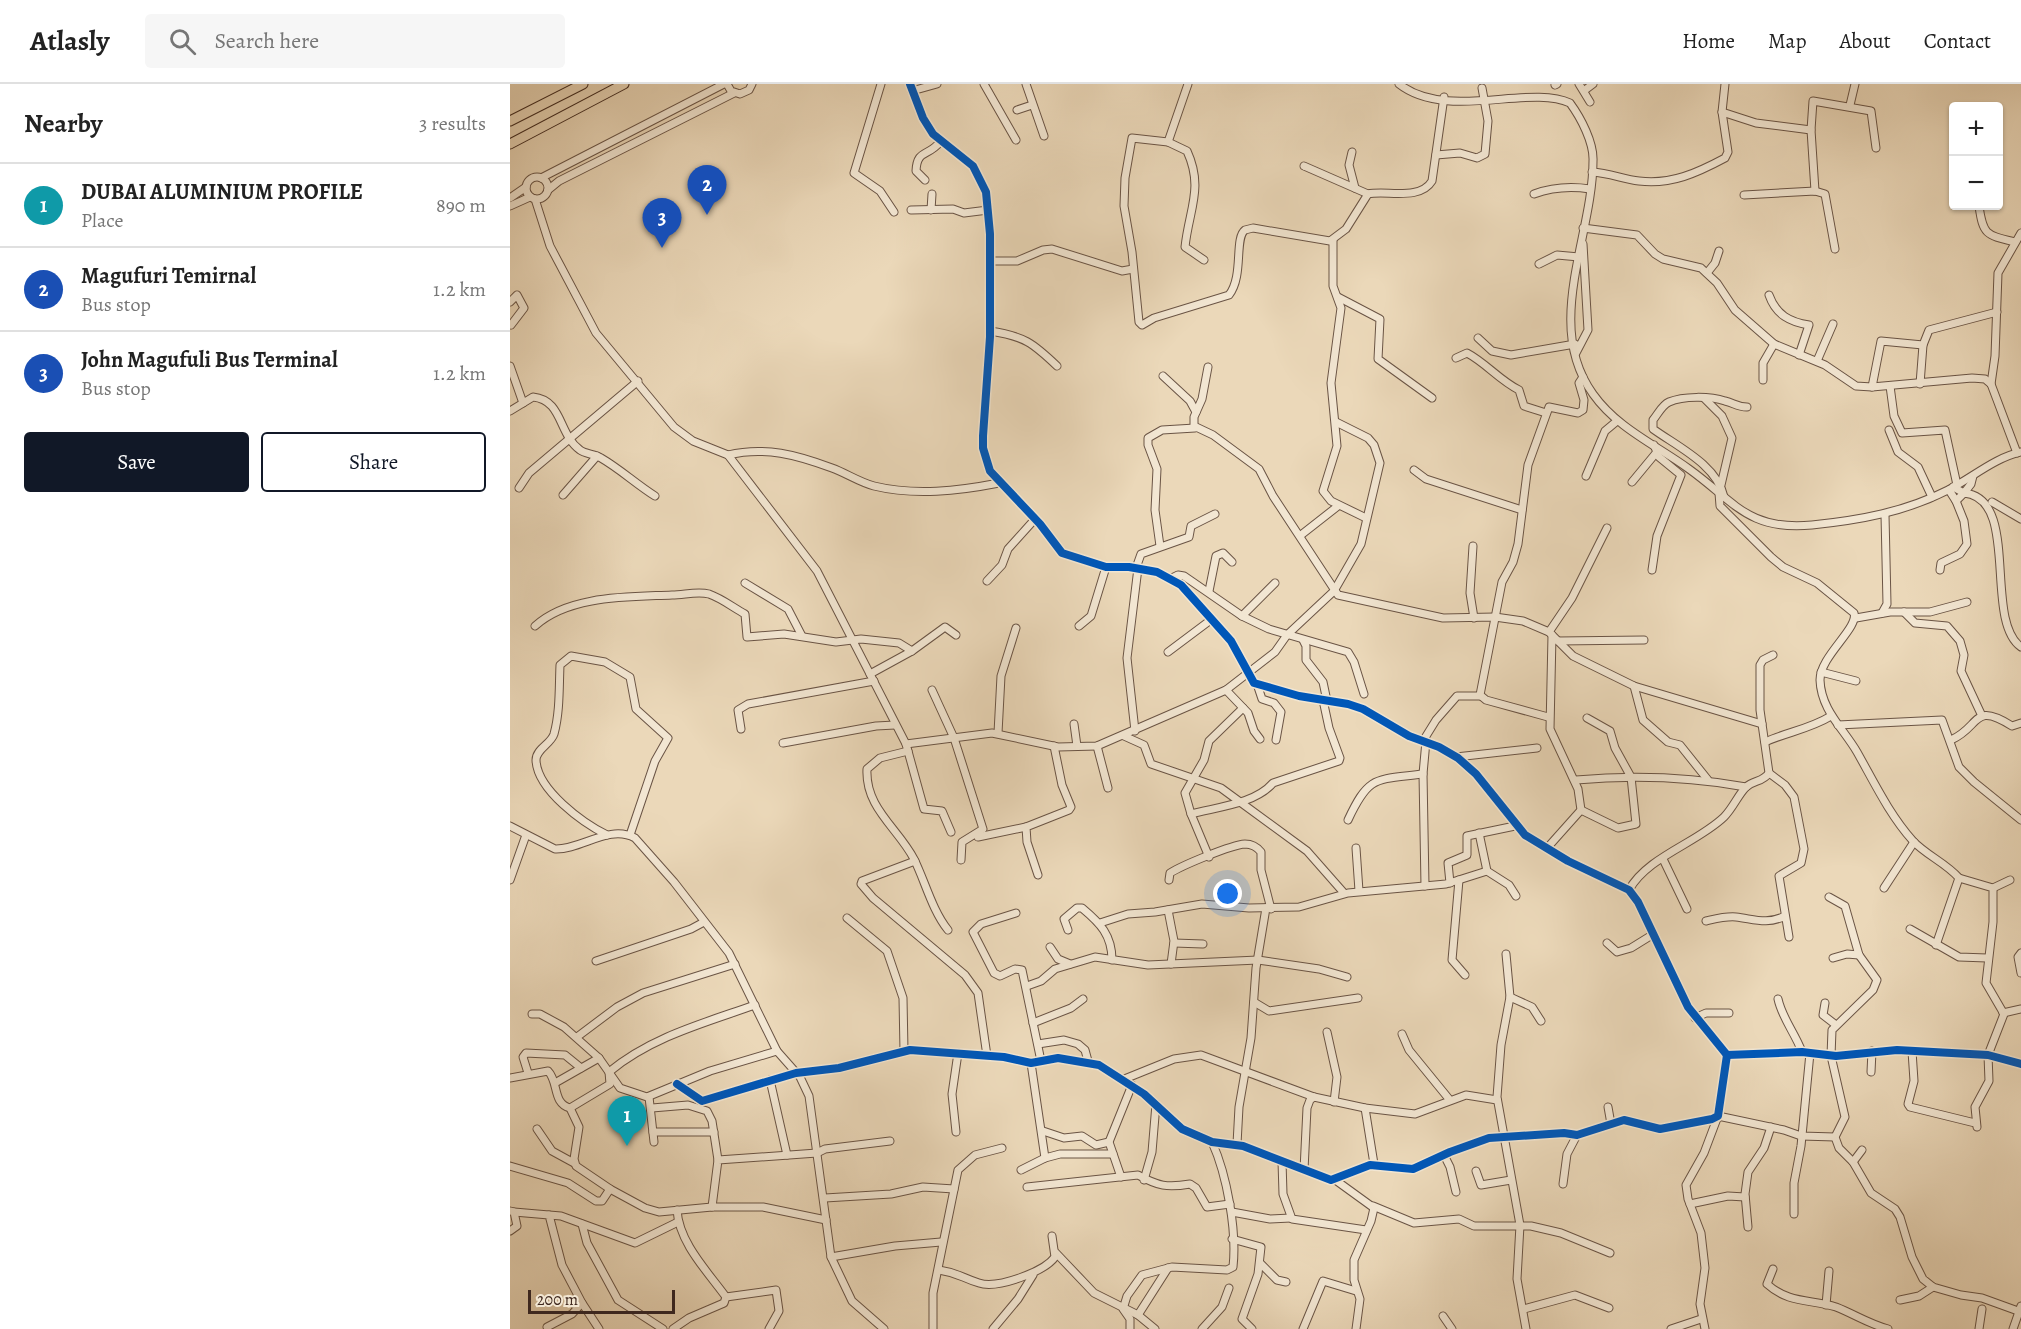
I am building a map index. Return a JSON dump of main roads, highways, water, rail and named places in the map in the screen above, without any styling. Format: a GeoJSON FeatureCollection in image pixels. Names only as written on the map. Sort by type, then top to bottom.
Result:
{"type":"FeatureCollection","features":[{"type":"Feature","properties":{"kind":"highway"},"geometry":{"type":"LineString","coordinates":[[510,121],[583,84]]}},
{"type":"Feature","properties":{"kind":"highway"},"geometry":{"type":"LineString","coordinates":[[510,144],[624,84]]}},
{"type":"Feature","properties":{"kind":"place","name":"Magufuri Temirnal"},"geometry":{"type":"Point","coordinates":[707,215]}},
{"type":"Feature","properties":{"kind":"place","name":"John Magufuli Bus Terminal"},"geometry":{"type":"Point","coordinates":[662,248]}},
{"type":"Feature","properties":{"kind":"place","name":"DUBAI ALUMINIUM PROFILE"},"geometry":{"type":"Point","coordinates":[627,1146]}}]}
